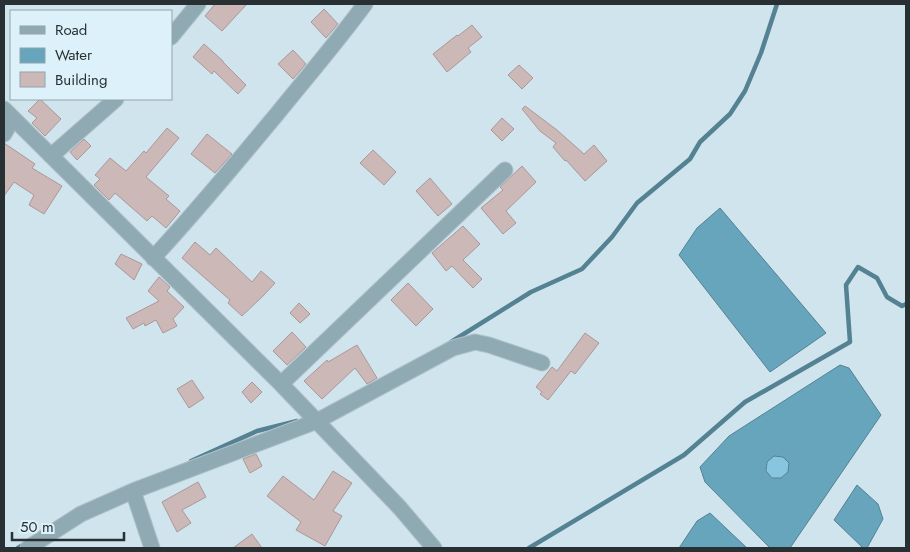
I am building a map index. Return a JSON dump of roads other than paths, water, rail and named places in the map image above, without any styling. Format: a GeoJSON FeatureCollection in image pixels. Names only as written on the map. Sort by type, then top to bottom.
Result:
{"type":"FeatureCollection","features":[{"type":"Feature","properties":{"kind":"street"},"geometry":{"type":"LineString","coordinates":[[172,36],[198,4]]}},
{"type":"Feature","properties":{"kind":"street"},"geometry":{"type":"LineString","coordinates":[[153,258],[194,215],[230,172],[318,65],[365,4]]}},
{"type":"Feature","properties":{"kind":"street"},"geometry":{"type":"LineString","coordinates":[[50,156],[115,100]]}},
{"type":"Feature","properties":{"kind":"street"},"geometry":{"type":"LineString","coordinates":[[8,114],[281,384],[400,508],[434,548]]}},
{"type":"Feature","properties":{"kind":"street"},"geometry":{"type":"LineString","coordinates":[[4,134],[8,114]]}},
{"type":"Feature","properties":{"kind":"street"},"geometry":{"type":"LineString","coordinates":[[281,384],[504,170]]}},
{"type":"Feature","properties":{"kind":"street"},"geometry":{"type":"LineString","coordinates":[[28,548],[81,514],[133,491],[317,421],[453,348],[475,342],[542,362]]}},
{"type":"Feature","properties":{"kind":"street"},"geometry":{"type":"LineString","coordinates":[[133,491],[152,548]]}},
{"type":"Feature","properties":{"kind":"water"},"geometry":{"type":"Polygon","coordinates":[[[720,208],[826,333],[770,372],[679,255],[697,228],[720,208]]]}},
{"type":"Feature","properties":{"kind":"water"},"geometry":{"type":"Polygon","coordinates":[[[840,365],[849,368],[881,415],[790,548],[770,548],[705,482],[700,467],[729,436],[840,365]],[[774,456],[767,462],[766,471],[772,478],[781,478],[788,472],[789,463],[783,457],[774,456]]]}},
{"type":"Feature","properties":{"kind":"water"},"geometry":{"type":"Polygon","coordinates":[[[857,485],[878,504],[883,519],[867,548],[863,548],[834,520],[857,485]]]}},
{"type":"Feature","properties":{"kind":"water"},"geometry":{"type":"Polygon","coordinates":[[[710,513],[747,548],[679,548],[697,521],[710,513]]]}},
{"type":"Feature","properties":{"kind":"waterway"},"geometry":{"type":"LineString","coordinates":[[451,342],[531,292],[582,269],[612,237],[637,203],[690,159],[700,142],[730,114],[745,91],[761,53],[777,4]]}},
{"type":"Feature","properties":{"kind":"waterway"},"geometry":{"type":"LineString","coordinates":[[529,548],[684,455],[745,402],[850,342],[846,285],[858,267],[877,278],[887,297],[902,306],[906,304]]}},
{"type":"Feature","properties":{"kind":"waterway"},"geometry":{"type":"LineString","coordinates":[[191,461],[257,431],[297,421]]}},
{"type":"Feature","properties":{"kind":"waterway"},"geometry":{"type":"LineString","coordinates":[[18,548],[26,543]]}}]}
